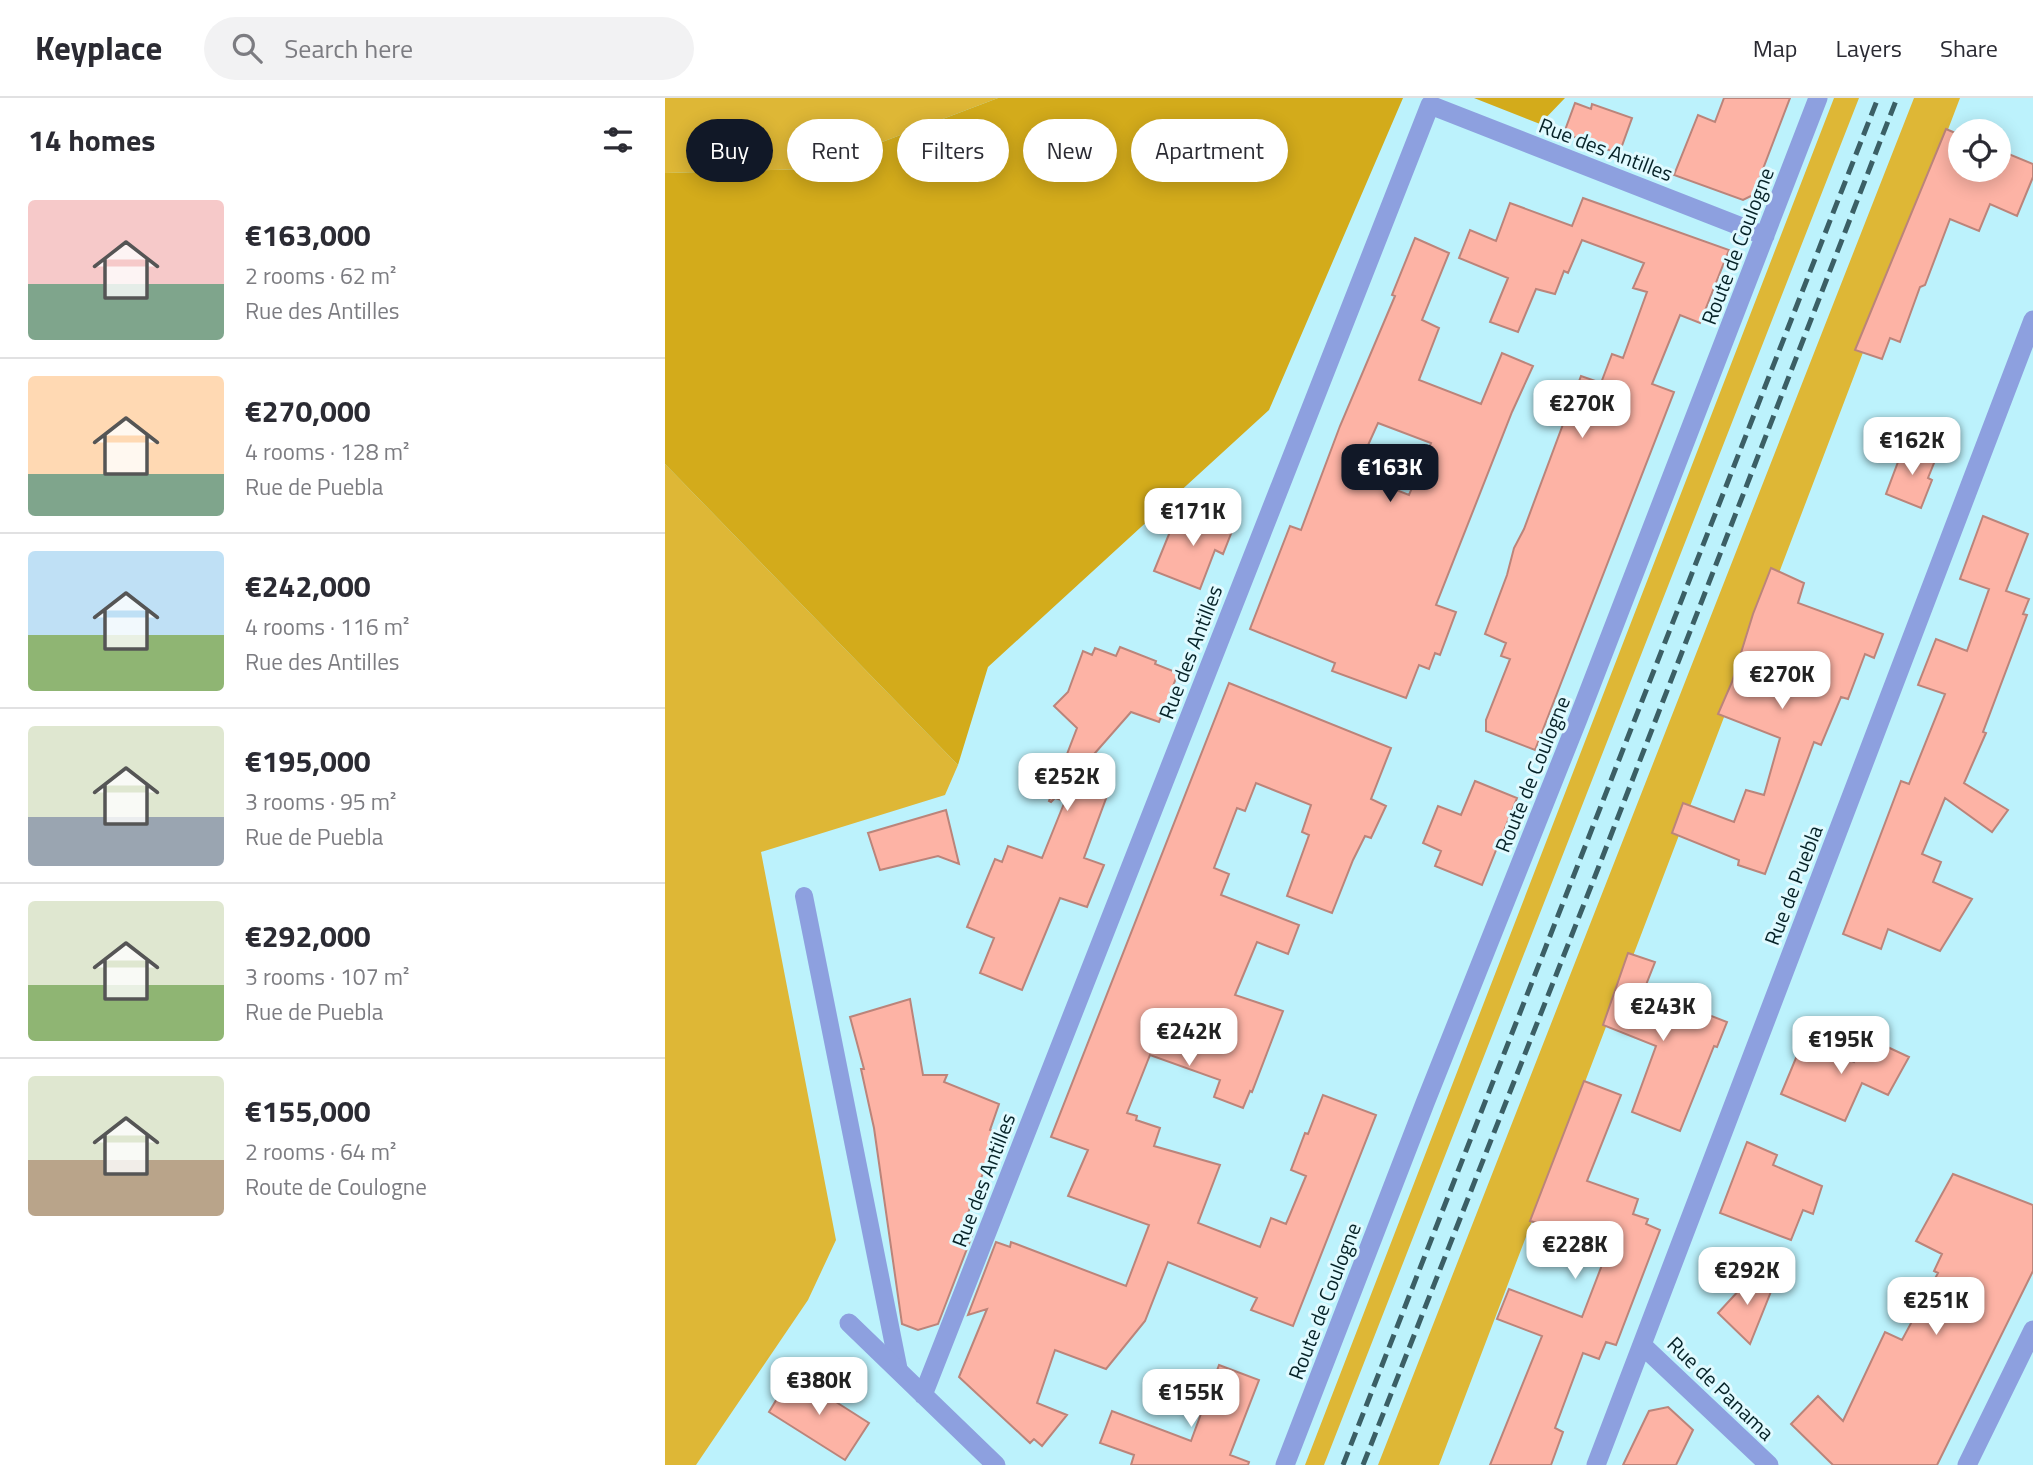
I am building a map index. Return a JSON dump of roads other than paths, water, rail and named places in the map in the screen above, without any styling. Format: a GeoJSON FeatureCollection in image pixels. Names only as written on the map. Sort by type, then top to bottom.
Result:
{"type":"FeatureCollection","features":[{"type":"Feature","properties":{"kind":"street","name":"Route de Coulogne"},"geometry":{"type":"LineString","coordinates":[[1285,1465],[1420,1115],[1579,719],[1818,98]]}},
{"type":"Feature","properties":{"kind":"street","name":"Rue des Antilles"},"geometry":{"type":"LineString","coordinates":[[923,1395],[1430,105],[1765,236]]}},
{"type":"Feature","properties":{"kind":"street","name":"Rue de Puebla"},"geometry":{"type":"LineString","coordinates":[[1596,1465],[2033,320]]}},
{"type":"Feature","properties":{"kind":"street"},"geometry":{"type":"LineString","coordinates":[[849,1324],[996,1465]]}},
{"type":"Feature","properties":{"kind":"street"},"geometry":{"type":"LineString","coordinates":[[1966,1465],[2033,1330]]}},
{"type":"Feature","properties":{"kind":"street","name":"Rue de Panama"},"geometry":{"type":"LineString","coordinates":[[1642,1345],[1769,1465]]}},
{"type":"Feature","properties":{"kind":"lane"},"geometry":{"type":"LineString","coordinates":[[804,895],[899,1371]]}},
{"type":"Feature","properties":{"kind":"railway"},"geometry":{"type":"LineString","coordinates":[[1343,1465],[1878,98]]}},
{"type":"Feature","properties":{"kind":"railway"},"geometry":{"type":"LineString","coordinates":[[1363,1465],[1897,98]]}}]}
